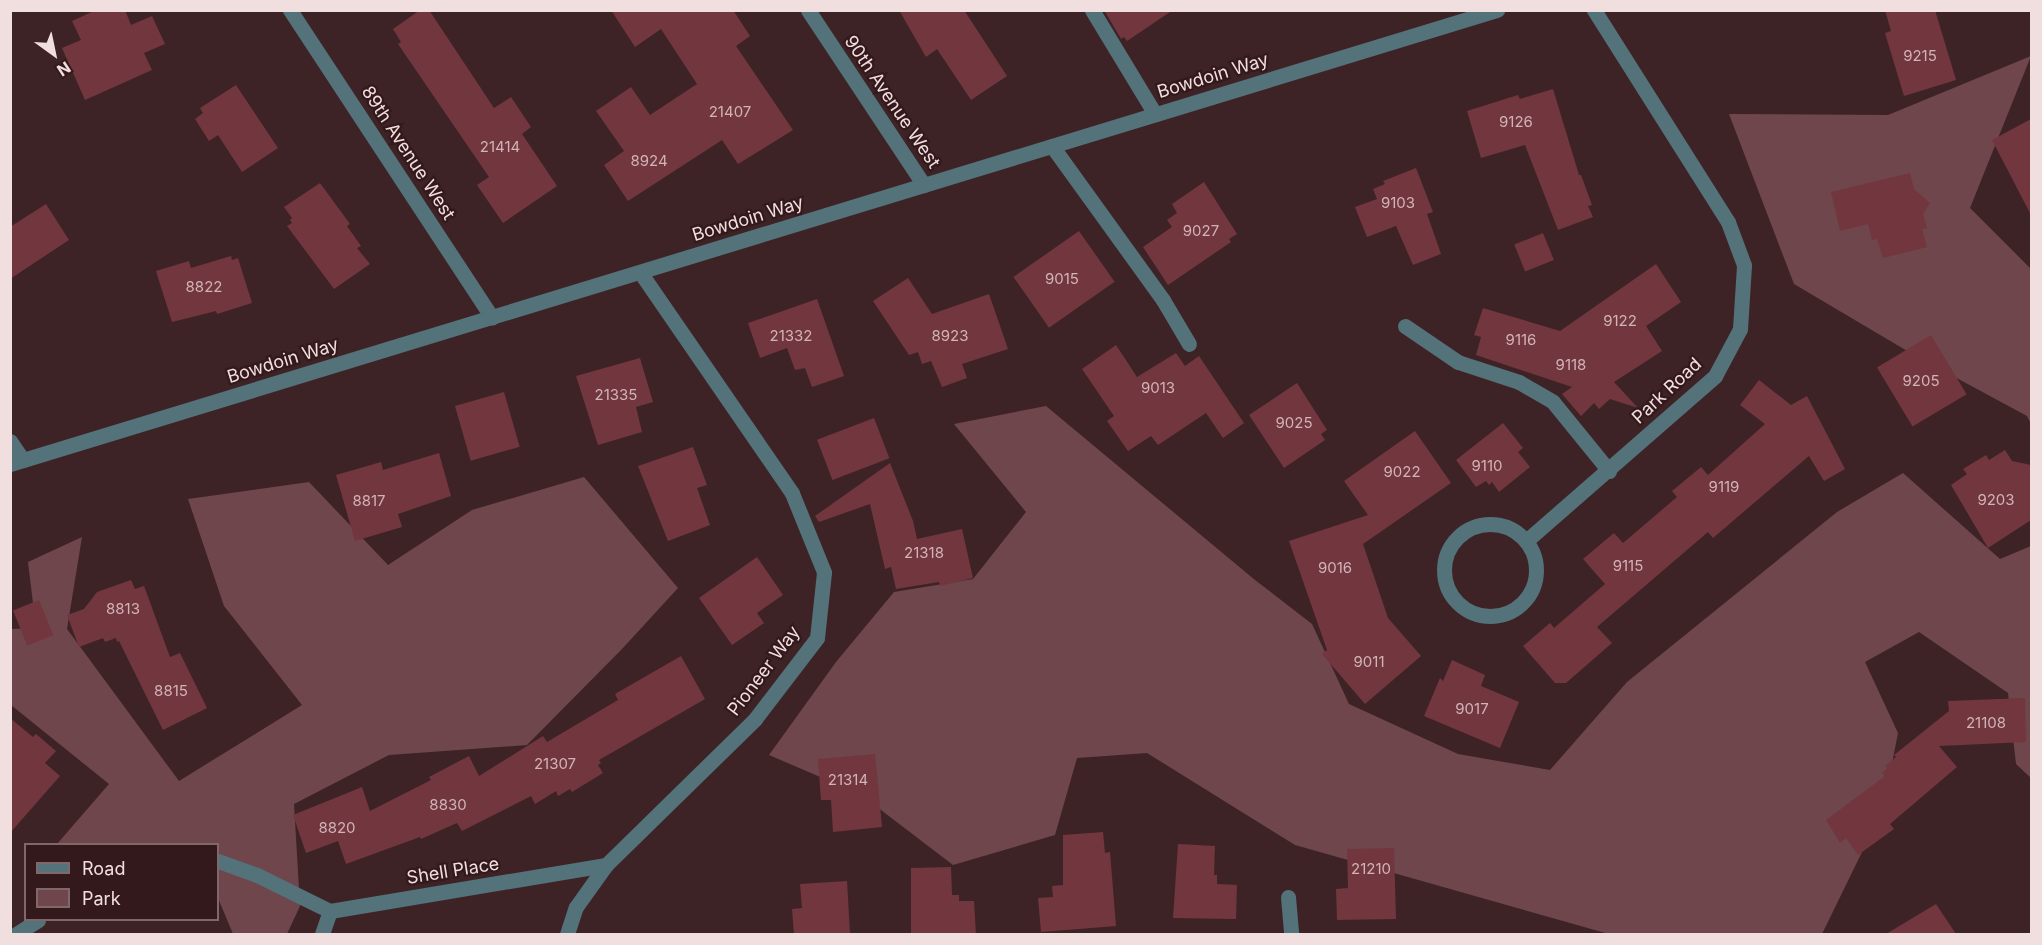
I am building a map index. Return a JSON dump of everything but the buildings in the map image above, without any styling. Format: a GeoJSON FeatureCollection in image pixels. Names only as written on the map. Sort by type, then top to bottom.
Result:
{"type":"FeatureCollection","features":[{"type":"Feature","properties":{"kind":"street","name":"89th Avenue West"},"geometry":{"type":"LineString","coordinates":[[290,10],[492,318]]}},
{"type":"Feature","properties":{"kind":"street","name":"90th Avenue West"},"geometry":{"type":"LineString","coordinates":[[808,10],[924,185]]}},
{"type":"Feature","properties":{"kind":"street"},"geometry":{"type":"LineString","coordinates":[[1092,10],[1155,114]]}},
{"type":"Feature","properties":{"kind":"street","name":"Bowdoin Way"},"geometry":{"type":"LineString","coordinates":[[17,462],[1497,10]]}},
{"type":"Feature","properties":{"kind":"street","name":"Park Road"},"geometry":{"type":"LineString","coordinates":[[1526,541],[1609,471],[1715,376],[1740,328],[1744,265],[1728,222],[1594,10]]}},
{"type":"Feature","properties":{"kind":"street"},"geometry":{"type":"LineString","coordinates":[[1052,146],[1150,281],[1189,344]]}},
{"type":"Feature","properties":{"kind":"street","name":"Pioneer Way"},"geometry":{"type":"LineString","coordinates":[[567,934],[576,907],[606,866],[755,719],[817,638],[824,572],[792,492],[640,272]]}},
{"type":"Feature","properties":{"kind":"street"},"geometry":{"type":"LineString","coordinates":[[1405,326],[1458,362],[1519,382],[1552,402],[1609,471]]}},
{"type":"Feature","properties":{"kind":"street"},"geometry":{"type":"LineString","coordinates":[[10,441],[17,462]]}},
{"type":"Feature","properties":{"kind":"street"},"geometry":{"type":"LineString","coordinates":[[1482,525],[1497,525],[1512,530],[1526,541],[1536,566],[1535,580],[1529,594],[1520,605],[1507,613],[1478,614],[1465,609],[1454,599],[1446,585],[1444,569],[1446,554],[1455,540],[1467,530],[1482,525]]}},
{"type":"Feature","properties":{"kind":"street"},"geometry":{"type":"LineString","coordinates":[[219,861],[257,875],[330,911],[322,934]]}},
{"type":"Feature","properties":{"kind":"street","name":"Shell Place"},"geometry":{"type":"LineString","coordinates":[[330,911],[606,866]]}},
{"type":"Feature","properties":{"kind":"street"},"geometry":{"type":"LineString","coordinates":[[1288,897],[1291,934]]}},
{"type":"Feature","properties":{"kind":"street"},"geometry":{"type":"LineString","coordinates":[[16,934],[36,921]]}},
{"type":"Feature","properties":{"kind":"green space"},"geometry":{"type":"Polygon","coordinates":[[[2031,56],[1970,208],[2031,269],[2031,424],[2027,416],[1914,355],[1794,284],[1729,114],[1888,115],[2031,56]]]}},
{"type":"Feature","properties":{"kind":"green space"},"geometry":{"type":"Polygon","coordinates":[[[1046,406],[1255,580],[1312,624],[1349,704],[1458,754],[1550,770],[1627,682],[1837,512],[1903,473],[2000,559],[2031,546],[2031,778],[2016,764],[2008,693],[1919,632],[1865,662],[1898,733],[1883,809],[1822,934],[1609,934],[1295,845],[1147,753],[1077,758],[1055,835],[953,865],[860,794],[769,755],[836,662],[894,592],[973,579],[1026,512],[954,424],[1046,406]]]}},
{"type":"Feature","properties":{"kind":"green space"},"geometry":{"type":"Polygon","coordinates":[[[584,477],[678,588],[622,649],[527,745],[389,755],[294,804],[300,906],[287,934],[233,934],[219,900],[219,843],[58,843],[109,784],[11,705],[11,629],[36,628],[28,562],[82,537],[67,629],[179,781],[302,705],[224,606],[188,499],[309,482],[388,565],[472,510],[584,477]]]}}]}
